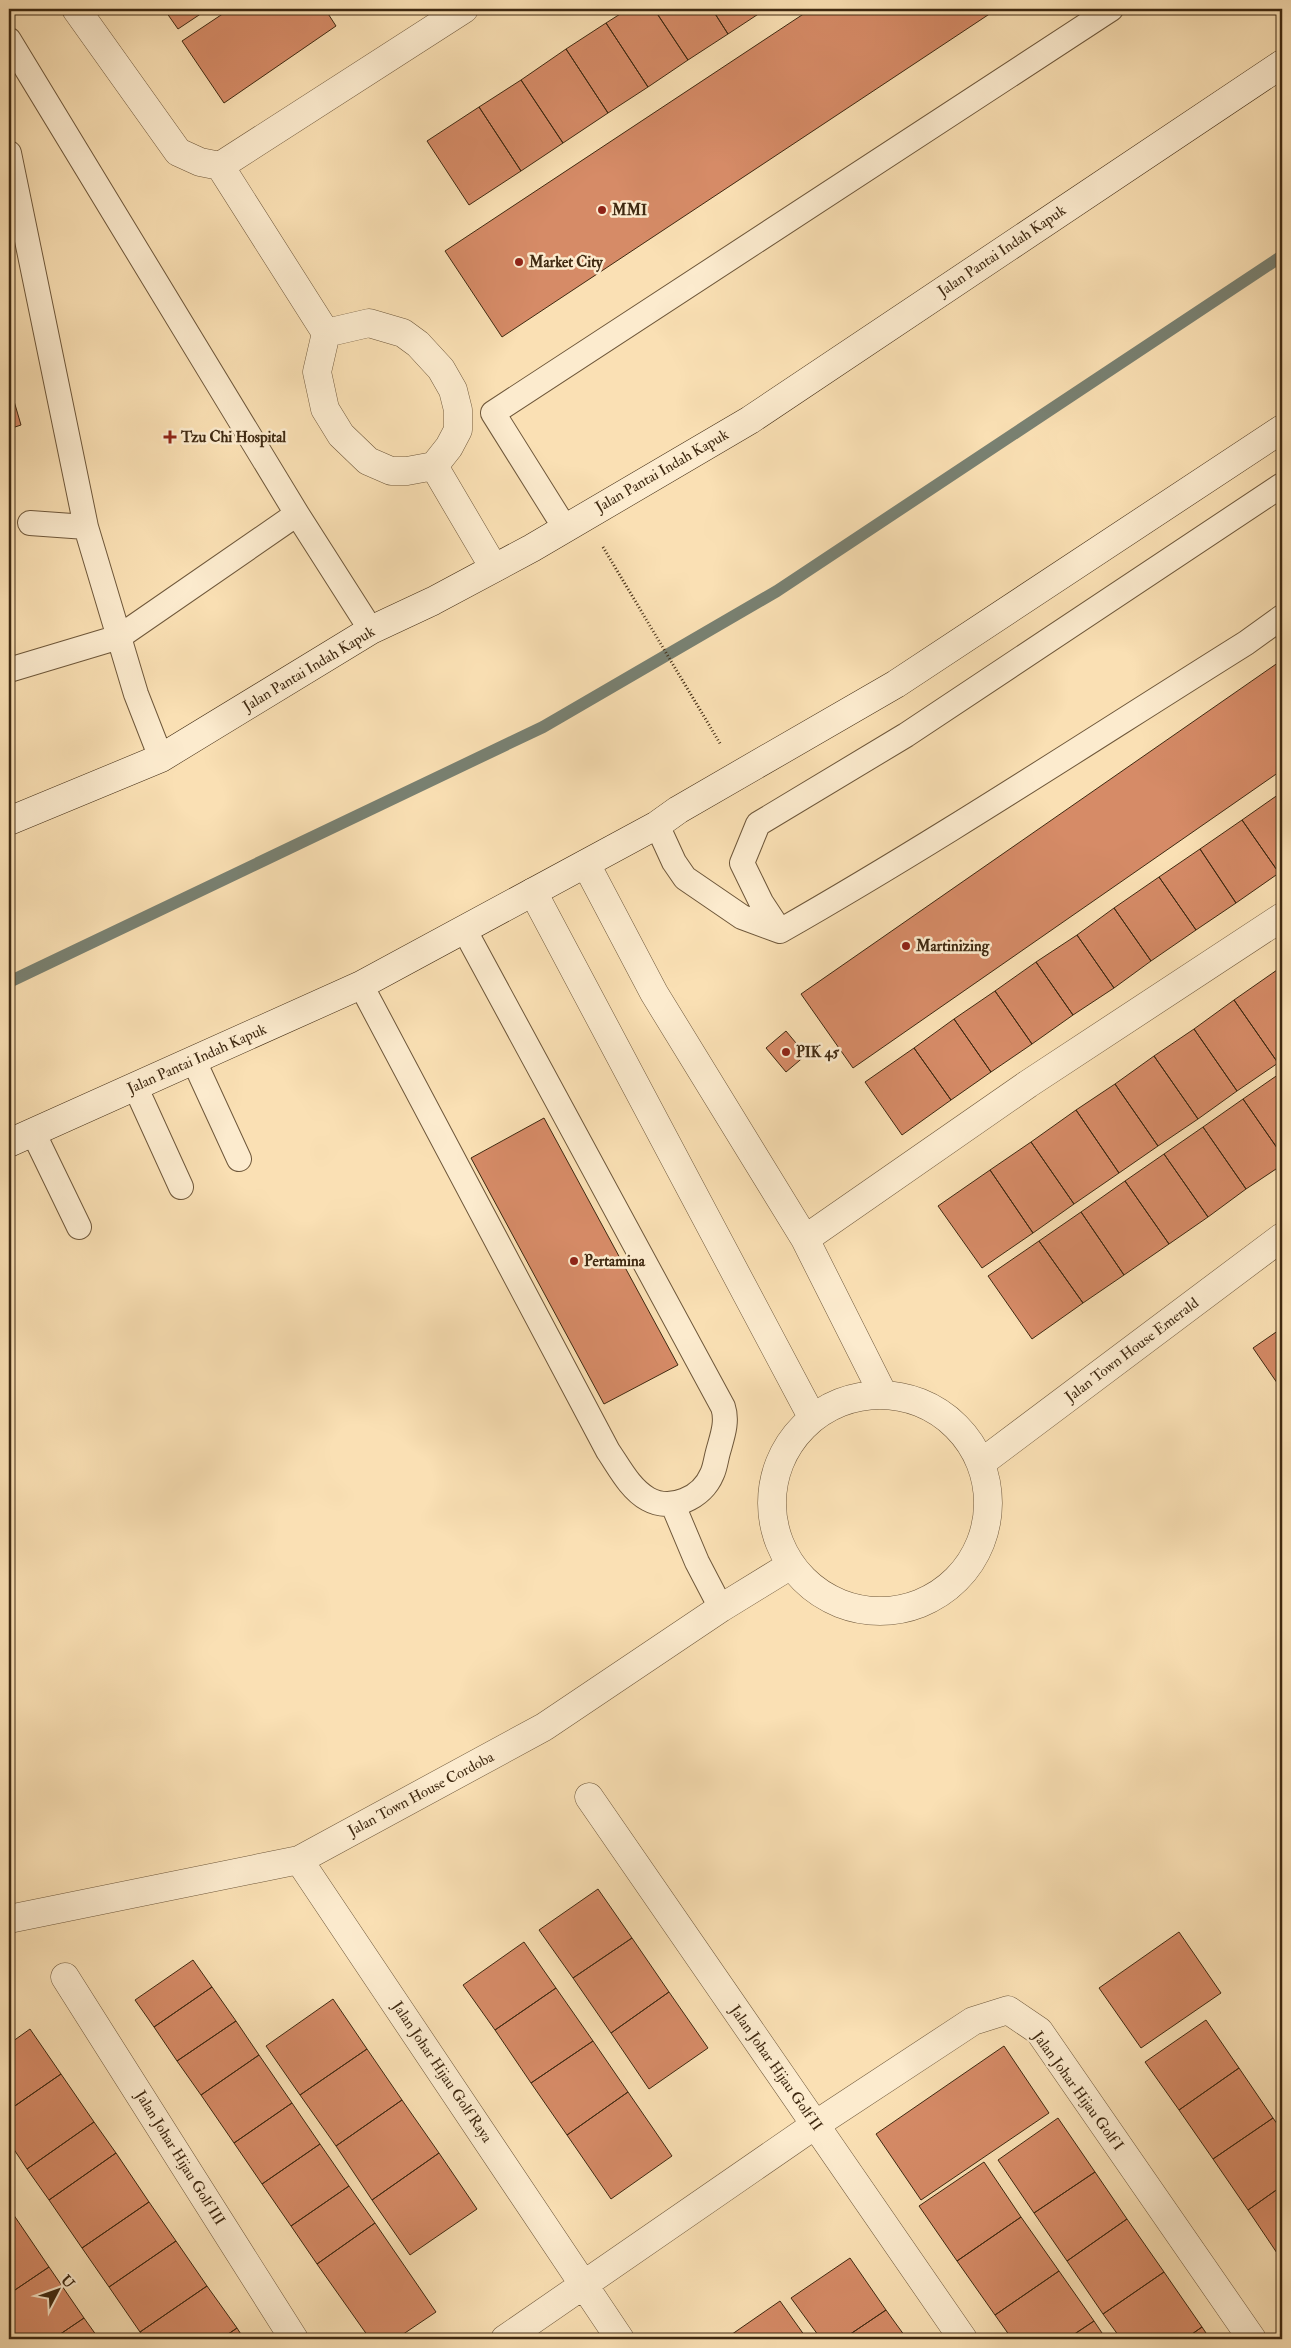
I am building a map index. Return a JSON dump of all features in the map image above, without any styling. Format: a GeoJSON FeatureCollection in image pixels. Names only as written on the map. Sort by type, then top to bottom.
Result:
{"type":"FeatureCollection","features":[{"type":"Feature","properties":{"kind":"street"},"geometry":{"type":"LineString","coordinates":[[76,9],[178,152],[200,162],[220,166],[464,9]]}},
{"type":"Feature","properties":{"kind":"street","name":"Jalan Pantai Indah Kapuk"},"geometry":{"type":"LineString","coordinates":[[9,822],[161,758],[371,630],[433,601],[494,568],[750,420],[1282,64]]}},
{"type":"Feature","properties":{"kind":"street"},"geometry":{"type":"LineString","coordinates":[[220,166],[326,333],[317,372],[325,410],[340,435],[368,460],[391,471],[407,472],[434,466],[449,447],[458,430],[458,410],[453,390],[441,369],[418,344],[403,332],[369,323],[326,333]]}},
{"type":"Feature","properties":{"kind":"street","name":"Jalan Pantai Indah Kapuk"},"geometry":{"type":"LineString","coordinates":[[21,1137],[361,986],[657,826],[678,810],[896,684],[1282,429]]}},
{"type":"Feature","properties":{"kind":"street"},"geometry":{"type":"LineString","coordinates":[[434,466],[494,568]]}},
{"type":"Feature","properties":{"kind":"street"},"geometry":{"type":"LineString","coordinates":[[586,864],[654,993],[805,1239],[883,1394]]}},
{"type":"Feature","properties":{"kind":"street"},"geometry":{"type":"LineString","coordinates":[[533,892],[812,1417]]}},
{"type":"Feature","properties":{"kind":"street"},"geometry":{"type":"LineString","coordinates":[[805,1239],[1028,1084],[1282,917]]}},
{"type":"Feature","properties":{"kind":"street","name":"Jalan Town House Emerald"},"geometry":{"type":"LineString","coordinates":[[981,1462],[1282,1237]]}},
{"type":"Feature","properties":{"kind":"street"},"geometry":{"type":"LineString","coordinates":[[883,1394],[908,1398],[931,1407],[952,1422],[969,1441],[981,1462],[989,1498],[986,1532],[971,1565],[947,1590],[916,1607],[882,1613],[847,1607],[815,1590],[791,1566],[776,1536],[771,1504],[776,1471],[790,1442],[812,1417],[846,1400],[883,1394]]}},
{"type":"Feature","properties":{"kind":"street","name":"Jalan Town House Cordoba"},"geometry":{"type":"LineString","coordinates":[[9,1919],[299,1860],[544,1728],[721,1608],[791,1566]]}},
{"type":"Feature","properties":{"kind":"street","name":"Jalan Johar Hijau Golf II"},"geometry":{"type":"LineString","coordinates":[[589,1797],[963,2339]]}},
{"type":"Feature","properties":{"kind":"street","name":"Jalan Johar Hijau Golf Raya"},"geometry":{"type":"LineString","coordinates":[[299,1860],[620,2339]]}},
{"type":"Feature","properties":{"kind":"street","name":"Jalan Johar Hijau Golf III"},"geometry":{"type":"LineString","coordinates":[[65,1977],[294,2339]]}},
{"type":"Feature","properties":{"kind":"street","name":"Jalan Johar Hijau Golf I"},"geometry":{"type":"LineString","coordinates":[[815,2125],[972,2021],[1008,2010],[1039,2031],[1252,2339]]}},
{"type":"Feature","properties":{"kind":"street"},"geometry":{"type":"LineString","coordinates":[[505,2339],[815,2125]]}},
{"type":"Feature","properties":{"kind":"lane"},"geometry":{"type":"LineString","coordinates":[[565,528],[493,413],[1111,9]]}},
{"type":"Feature","properties":{"kind":"lane"},"geometry":{"type":"LineString","coordinates":[[9,40],[297,514],[371,630]]}},
{"type":"Feature","properties":{"kind":"lane"},"geometry":{"type":"LineString","coordinates":[[9,153],[86,527],[136,694],[161,758]]}},
{"type":"Feature","properties":{"kind":"lane"},"geometry":{"type":"LineString","coordinates":[[780,931],[761,902],[742,862],[758,824],[906,735],[1282,484]]}},
{"type":"Feature","properties":{"kind":"lane"},"geometry":{"type":"LineString","coordinates":[[9,670],[119,637],[297,514]]}},
{"type":"Feature","properties":{"kind":"lane"},"geometry":{"type":"LineString","coordinates":[[30,523],[86,527]]}},
{"type":"Feature","properties":{"kind":"lane"},"geometry":{"type":"LineString","coordinates":[[657,826],[674,862],[685,878],[742,917],[780,931],[885,871],[981,808],[1246,644],[1282,617]]}},
{"type":"Feature","properties":{"kind":"lane"},"geometry":{"type":"LineString","coordinates":[[361,986],[608,1451],[637,1491],[648,1499],[673,1505],[691,1497],[704,1487],[712,1474],[726,1424],[723,1407],[464,929]]}},
{"type":"Feature","properties":{"kind":"lane"},"geometry":{"type":"LineString","coordinates":[[194,1061],[239,1159]]}},
{"type":"Feature","properties":{"kind":"lane"},"geometry":{"type":"LineString","coordinates":[[135,1086],[181,1187]]}},
{"type":"Feature","properties":{"kind":"lane"},"geometry":{"type":"LineString","coordinates":[[21,1137],[79,1227]]}},
{"type":"Feature","properties":{"kind":"lane"},"geometry":{"type":"LineString","coordinates":[[673,1505],[697,1562],[721,1608]]}},
{"type":"Feature","properties":{"kind":"path"},"geometry":{"type":"LineString","coordinates":[[605,549],[714,734]]}},
{"type":"Feature","properties":{"kind":"building"},"geometry":{"type":"Polygon","coordinates":[[[164,9],[208,9],[178,29],[164,9]]]}},
{"type":"Feature","properties":{"kind":"building"},"geometry":{"type":"Polygon","coordinates":[[[230,9],[325,9],[336,26],[224,103],[182,41],[230,9]]]}},
{"type":"Feature","properties":{"kind":"building"},"geometry":{"type":"Polygon","coordinates":[[[628,9],[654,9],[688,60],[648,87],[606,23],[628,9]]]}},
{"type":"Feature","properties":{"kind":"building"},"geometry":{"type":"Polygon","coordinates":[[[654,9],[712,9],[728,34],[688,60],[654,9]]]}},
{"type":"Feature","properties":{"kind":"building"},"geometry":{"type":"Polygon","coordinates":[[[712,9],[766,9],[728,34],[712,9]]]}},
{"type":"Feature","properties":{"kind":"building"},"geometry":{"type":"Polygon","coordinates":[[[811,9],[997,9],[502,337],[445,251],[811,9]]]}},
{"type":"Feature","properties":{"kind":"building"},"geometry":{"type":"Polygon","coordinates":[[[606,23],[648,87],[608,113],[566,49],[606,23]]]}},
{"type":"Feature","properties":{"kind":"building"},"geometry":{"type":"Polygon","coordinates":[[[566,49],[608,113],[563,143],[521,80],[566,49]]]}},
{"type":"Feature","properties":{"kind":"building"},"geometry":{"type":"Polygon","coordinates":[[[521,80],[563,143],[521,171],[479,107],[521,80]]]}},
{"type":"Feature","properties":{"kind":"building"},"geometry":{"type":"Polygon","coordinates":[[[479,107],[521,171],[469,205],[427,141],[479,107]]]}},
{"type":"Feature","properties":{"kind":"building"},"geometry":{"type":"Polygon","coordinates":[[[9,384],[21,425],[9,429],[9,384]]]}},
{"type":"Feature","properties":{"kind":"building"},"geometry":{"type":"Polygon","coordinates":[[[1282,660],[1282,770],[853,1068],[801,994],[1282,660]]]}},
{"type":"Feature","properties":{"kind":"building"},"geometry":{"type":"Polygon","coordinates":[[[1282,792],[1282,871],[1279,873],[1242,820],[1282,792]]]}},
{"type":"Feature","properties":{"kind":"building"},"geometry":{"type":"Polygon","coordinates":[[[1242,820],[1279,873],[1236,903],[1200,849],[1242,820]]]}},
{"type":"Feature","properties":{"kind":"building"},"geometry":{"type":"Polygon","coordinates":[[[1200,849],[1236,903],[1196,930],[1159,877],[1200,849]]]}},
{"type":"Feature","properties":{"kind":"building"},"geometry":{"type":"Polygon","coordinates":[[[1159,877],[1196,930],[1151,961],[1114,908],[1159,877]]]}},
{"type":"Feature","properties":{"kind":"building"},"geometry":{"type":"Polygon","coordinates":[[[1114,908],[1151,961],[1114,988],[1077,935],[1114,908]]]}},
{"type":"Feature","properties":{"kind":"building"},"geometry":{"type":"Polygon","coordinates":[[[1077,935],[1114,988],[1073,1015],[1036,962],[1077,935]]]}},
{"type":"Feature","properties":{"kind":"building"},"geometry":{"type":"Polygon","coordinates":[[[1036,962],[1073,1015],[1032,1044],[995,991],[1036,962]]]}},
{"type":"Feature","properties":{"kind":"building"},"geometry":{"type":"Polygon","coordinates":[[[1277,970],[1282,978],[1282,1060],[1278,1063],[1234,1000],[1277,970]]]}},
{"type":"Feature","properties":{"kind":"building"},"geometry":{"type":"Polygon","coordinates":[[[995,991],[1032,1044],[991,1072],[954,1019],[995,991]]]}},
{"type":"Feature","properties":{"kind":"building"},"geometry":{"type":"Polygon","coordinates":[[[1234,1000],[1278,1063],[1237,1091],[1194,1029],[1234,1000]]]}},
{"type":"Feature","properties":{"kind":"building"},"geometry":{"type":"Polygon","coordinates":[[[954,1019],[991,1072],[951,1100],[914,1048],[954,1019]]]}},
{"type":"Feature","properties":{"kind":"building"},"geometry":{"type":"Polygon","coordinates":[[[1194,1029],[1237,1091],[1198,1119],[1154,1056],[1194,1029]]]}},
{"type":"Feature","properties":{"kind":"building","name":"PIK 45"},"geometry":{"type":"Polygon","coordinates":[[[786,1031],[806,1055],[786,1072],[766,1048],[786,1031]]]}},
{"type":"Feature","properties":{"kind":"building"},"geometry":{"type":"Polygon","coordinates":[[[914,1048],[951,1100],[902,1135],[865,1082],[914,1048]]]}},
{"type":"Feature","properties":{"kind":"building"},"geometry":{"type":"Polygon","coordinates":[[[1154,1056],[1198,1119],[1158,1146],[1115,1084],[1154,1056]]]}},
{"type":"Feature","properties":{"kind":"building"},"geometry":{"type":"Polygon","coordinates":[[[1282,1072],[1282,1155],[1243,1099],[1282,1072]]]}},
{"type":"Feature","properties":{"kind":"building"},"geometry":{"type":"Polygon","coordinates":[[[1115,1084],[1158,1146],[1119,1173],[1076,1110],[1115,1084]]]}},
{"type":"Feature","properties":{"kind":"building"},"geometry":{"type":"Polygon","coordinates":[[[1243,1099],[1282,1155],[1282,1165],[1246,1189],[1203,1127],[1243,1099]]]}},
{"type":"Feature","properties":{"kind":"building"},"geometry":{"type":"Polygon","coordinates":[[[1076,1110],[1119,1173],[1074,1204],[1031,1142],[1076,1110]]]}},
{"type":"Feature","properties":{"kind":"building","name":"Pertamina"},"geometry":{"type":"Polygon","coordinates":[[[544,1118],[678,1365],[604,1404],[471,1158],[544,1118]]]}},
{"type":"Feature","properties":{"kind":"building"},"geometry":{"type":"Polygon","coordinates":[[[1203,1127],[1246,1189],[1208,1217],[1164,1154],[1203,1127]]]}},
{"type":"Feature","properties":{"kind":"building"},"geometry":{"type":"Polygon","coordinates":[[[1031,1142],[1074,1204],[1033,1233],[990,1170],[1031,1142]]]}},
{"type":"Feature","properties":{"kind":"building"},"geometry":{"type":"Polygon","coordinates":[[[1164,1154],[1208,1217],[1169,1244],[1125,1181],[1164,1154]]]}},
{"type":"Feature","properties":{"kind":"building"},"geometry":{"type":"Polygon","coordinates":[[[990,1170],[1033,1233],[982,1268],[938,1206],[990,1170]]]}},
{"type":"Feature","properties":{"kind":"building"},"geometry":{"type":"Polygon","coordinates":[[[1125,1181],[1169,1244],[1124,1275],[1081,1212],[1125,1181]]]}},
{"type":"Feature","properties":{"kind":"building"},"geometry":{"type":"Polygon","coordinates":[[[1081,1212],[1124,1275],[1083,1303],[1039,1241],[1081,1212]]]}},
{"type":"Feature","properties":{"kind":"building"},"geometry":{"type":"Polygon","coordinates":[[[1039,1241],[1083,1303],[1032,1339],[988,1276],[1039,1241]]]}},
{"type":"Feature","properties":{"kind":"building"},"geometry":{"type":"Polygon","coordinates":[[[1282,1328],[1282,1390],[1253,1348],[1282,1328]]]}},
{"type":"Feature","properties":{"kind":"building"},"geometry":{"type":"Polygon","coordinates":[[[598,1889],[632,1938],[573,1978],[539,1930],[598,1889]]]}},
{"type":"Feature","properties":{"kind":"building"},"geometry":{"type":"Polygon","coordinates":[[[1179,1932],[1221,1993],[1141,2048],[1099,1988],[1179,1932]]]}},
{"type":"Feature","properties":{"kind":"building"},"geometry":{"type":"Polygon","coordinates":[[[632,1938],[669,1992],[611,2033],[573,1978],[632,1938]]]}},
{"type":"Feature","properties":{"kind":"building"},"geometry":{"type":"Polygon","coordinates":[[[524,1942],[556,1988],[495,2030],[463,1985],[524,1942]]]}},
{"type":"Feature","properties":{"kind":"building"},"geometry":{"type":"Polygon","coordinates":[[[193,1960],[212,1987],[154,2027],[135,2000],[193,1960]]]}},
{"type":"Feature","properties":{"kind":"building"},"geometry":{"type":"Polygon","coordinates":[[[212,1987],[236,2021],[177,2061],[154,2027],[212,1987]]]}},
{"type":"Feature","properties":{"kind":"building"},"geometry":{"type":"Polygon","coordinates":[[[556,1988],[593,2041],[531,2083],[495,2030],[556,1988]]]}},
{"type":"Feature","properties":{"kind":"building"},"geometry":{"type":"Polygon","coordinates":[[[669,1992],[708,2048],[649,2089],[611,2033],[669,1992]]]}},
{"type":"Feature","properties":{"kind":"building"},"geometry":{"type":"Polygon","coordinates":[[[333,1999],[367,2049],[300,2095],[266,2046],[333,1999]]]}},
{"type":"Feature","properties":{"kind":"building"},"geometry":{"type":"Polygon","coordinates":[[[1206,2020],[1239,2068],[1179,2110],[1145,2062],[1206,2020]]]}},
{"type":"Feature","properties":{"kind":"building"},"geometry":{"type":"Polygon","coordinates":[[[236,2021],[259,2055],[201,2095],[177,2061],[236,2021]]]}},
{"type":"Feature","properties":{"kind":"building"},"geometry":{"type":"Polygon","coordinates":[[[30,2029],[61,2074],[9,2110],[9,2044],[30,2029]]]}},
{"type":"Feature","properties":{"kind":"building"},"geometry":{"type":"Polygon","coordinates":[[[593,2041],[628,2092],[567,2135],[531,2083],[593,2041]]]}},
{"type":"Feature","properties":{"kind":"building"},"geometry":{"type":"Polygon","coordinates":[[[1004,2046],[1049,2113],[921,2200],[876,2134],[1004,2046]]]}},
{"type":"Feature","properties":{"kind":"building"},"geometry":{"type":"Polygon","coordinates":[[[367,2049],[402,2100],[336,2146],[300,2095],[367,2049]]]}},
{"type":"Feature","properties":{"kind":"building"},"geometry":{"type":"Polygon","coordinates":[[[259,2055],[292,2103],[234,2143],[201,2095],[259,2055]]]}},
{"type":"Feature","properties":{"kind":"building"},"geometry":{"type":"Polygon","coordinates":[[[1239,2068],[1273,2118],[1213,2159],[1179,2110],[1239,2068]]]}},
{"type":"Feature","properties":{"kind":"building"},"geometry":{"type":"Polygon","coordinates":[[[61,2074],[94,2122],[27,2169],[9,2142],[9,2110],[61,2074]]]}},
{"type":"Feature","properties":{"kind":"building"},"geometry":{"type":"Polygon","coordinates":[[[628,2092],[672,2156],[611,2199],[567,2135],[628,2092]]]}},
{"type":"Feature","properties":{"kind":"building"},"geometry":{"type":"Polygon","coordinates":[[[402,2100],[439,2153],[372,2200],[336,2146],[402,2100]]]}},
{"type":"Feature","properties":{"kind":"building"},"geometry":{"type":"Polygon","coordinates":[[[292,2103],[320,2144],[262,2184],[234,2143],[292,2103]]]}},
{"type":"Feature","properties":{"kind":"building"},"geometry":{"type":"Polygon","coordinates":[[[1058,2118],[1095,2172],[1034,2213],[998,2160],[1058,2118]]]}},
{"type":"Feature","properties":{"kind":"building"},"geometry":{"type":"Polygon","coordinates":[[[1273,2118],[1282,2131],[1282,2186],[1248,2210],[1213,2159],[1273,2118]]]}},
{"type":"Feature","properties":{"kind":"building"},"geometry":{"type":"Polygon","coordinates":[[[94,2122],[116,2153],[49,2200],[27,2169],[94,2122]]]}},
{"type":"Feature","properties":{"kind":"building"},"geometry":{"type":"Polygon","coordinates":[[[320,2144],[349,2186],[291,2226],[262,2184],[320,2144]]]}},
{"type":"Feature","properties":{"kind":"building"},"geometry":{"type":"Polygon","coordinates":[[[116,2153],[149,2202],[82,2248],[49,2200],[116,2153]]]}},
{"type":"Feature","properties":{"kind":"building"},"geometry":{"type":"Polygon","coordinates":[[[439,2153],[477,2209],[410,2255],[372,2200],[439,2153]]]}},
{"type":"Feature","properties":{"kind":"building"},"geometry":{"type":"Polygon","coordinates":[[[984,2162],[1021,2217],[957,2261],[919,2206],[984,2162]]]}},
{"type":"Feature","properties":{"kind":"building"},"geometry":{"type":"Polygon","coordinates":[[[1095,2172],[1127,2219],[1067,2261],[1034,2213],[1095,2172]]]}},
{"type":"Feature","properties":{"kind":"building"},"geometry":{"type":"Polygon","coordinates":[[[349,2186],[375,2223],[317,2264],[291,2226],[349,2186]]]}},
{"type":"Feature","properties":{"kind":"building"},"geometry":{"type":"Polygon","coordinates":[[[1282,2186],[1282,2250],[1277,2253],[1248,2210],[1282,2186]]]}},
{"type":"Feature","properties":{"kind":"building"},"geometry":{"type":"Polygon","coordinates":[[[149,2202],[176,2241],[109,2287],[82,2248],[149,2202]]]}},
{"type":"Feature","properties":{"kind":"building"},"geometry":{"type":"Polygon","coordinates":[[[9,2208],[49,2267],[9,2294],[9,2208]]]}},
{"type":"Feature","properties":{"kind":"building"},"geometry":{"type":"Polygon","coordinates":[[[1021,2217],[1059,2271],[995,2315],[957,2261],[1021,2217]]]}},
{"type":"Feature","properties":{"kind":"building"},"geometry":{"type":"Polygon","coordinates":[[[1127,2219],[1164,2272],[1103,2314],[1067,2261],[1127,2219]]]}},
{"type":"Feature","properties":{"kind":"building"},"geometry":{"type":"Polygon","coordinates":[[[375,2223],[436,2312],[396,2339],[370,2339],[317,2264],[375,2223]]]}},
{"type":"Feature","properties":{"kind":"building"},"geometry":{"type":"Polygon","coordinates":[[[176,2241],[207,2286],[140,2332],[109,2287],[176,2241]]]}},
{"type":"Feature","properties":{"kind":"building"},"geometry":{"type":"Polygon","coordinates":[[[850,2258],[886,2310],[843,2339],[821,2339],[791,2298],[850,2258]]]}},
{"type":"Feature","properties":{"kind":"building"},"geometry":{"type":"Polygon","coordinates":[[[49,2267],[84,2318],[53,2339],[11,2339],[9,2337],[9,2294],[49,2267]]]}},
{"type":"Feature","properties":{"kind":"building"},"geometry":{"type":"Polygon","coordinates":[[[1059,2271],[1094,2321],[1067,2339],[1012,2339],[995,2315],[1059,2271]]]}},
{"type":"Feature","properties":{"kind":"building"},"geometry":{"type":"Polygon","coordinates":[[[1164,2272],[1202,2327],[1185,2339],[1121,2339],[1103,2314],[1164,2272]]]}},
{"type":"Feature","properties":{"kind":"building"},"geometry":{"type":"Polygon","coordinates":[[[207,2286],[237,2328],[221,2339],[145,2339],[140,2332],[207,2286]]]}},
{"type":"Feature","properties":{"kind":"building"},"geometry":{"type":"Polygon","coordinates":[[[780,2301],[807,2339],[725,2339],[780,2301]]]}},
{"type":"Feature","properties":{"kind":"building"},"geometry":{"type":"Polygon","coordinates":[[[886,2310],[907,2339],[843,2339],[886,2310]]]}},
{"type":"Feature","properties":{"kind":"building"},"geometry":{"type":"Polygon","coordinates":[[[84,2318],[99,2339],[53,2339],[84,2318]]]}},
{"type":"Feature","properties":{"kind":"building"},"geometry":{"type":"Polygon","coordinates":[[[1094,2321],[1106,2339],[1067,2339],[1094,2321]]]}},
{"type":"Feature","properties":{"kind":"building"},"geometry":{"type":"Polygon","coordinates":[[[1202,2327],[1210,2339],[1185,2339],[1202,2327]]]}},
{"type":"Feature","properties":{"kind":"building"},"geometry":{"type":"Polygon","coordinates":[[[237,2328],[244,2339],[221,2339],[237,2328]]]}},
{"type":"Feature","properties":{"kind":"waterway"},"geometry":{"type":"LineString","coordinates":[[9,982],[543,727],[777,591],[1282,256]]}},
{"type":"Feature","properties":{"kind":"place","name":"MMI"},"geometry":{"type":"Point","coordinates":[602,210]}},
{"type":"Feature","properties":{"kind":"place","name":"Market City"},"geometry":{"type":"Point","coordinates":[519,262]}},
{"type":"Feature","properties":{"kind":"place","name":"Tzu Chi Hospital"},"geometry":{"type":"Point","coordinates":[170,437]}},
{"type":"Feature","properties":{"kind":"place","name":"Martinizing"},"geometry":{"type":"Point","coordinates":[906,946]}},
{"type":"Feature","properties":{"kind":"place","name":"PIK 45"},"geometry":{"type":"Point","coordinates":[786,1052]}},
{"type":"Feature","properties":{"kind":"place","name":"Pertamina"},"geometry":{"type":"Point","coordinates":[574,1261]}}]}
